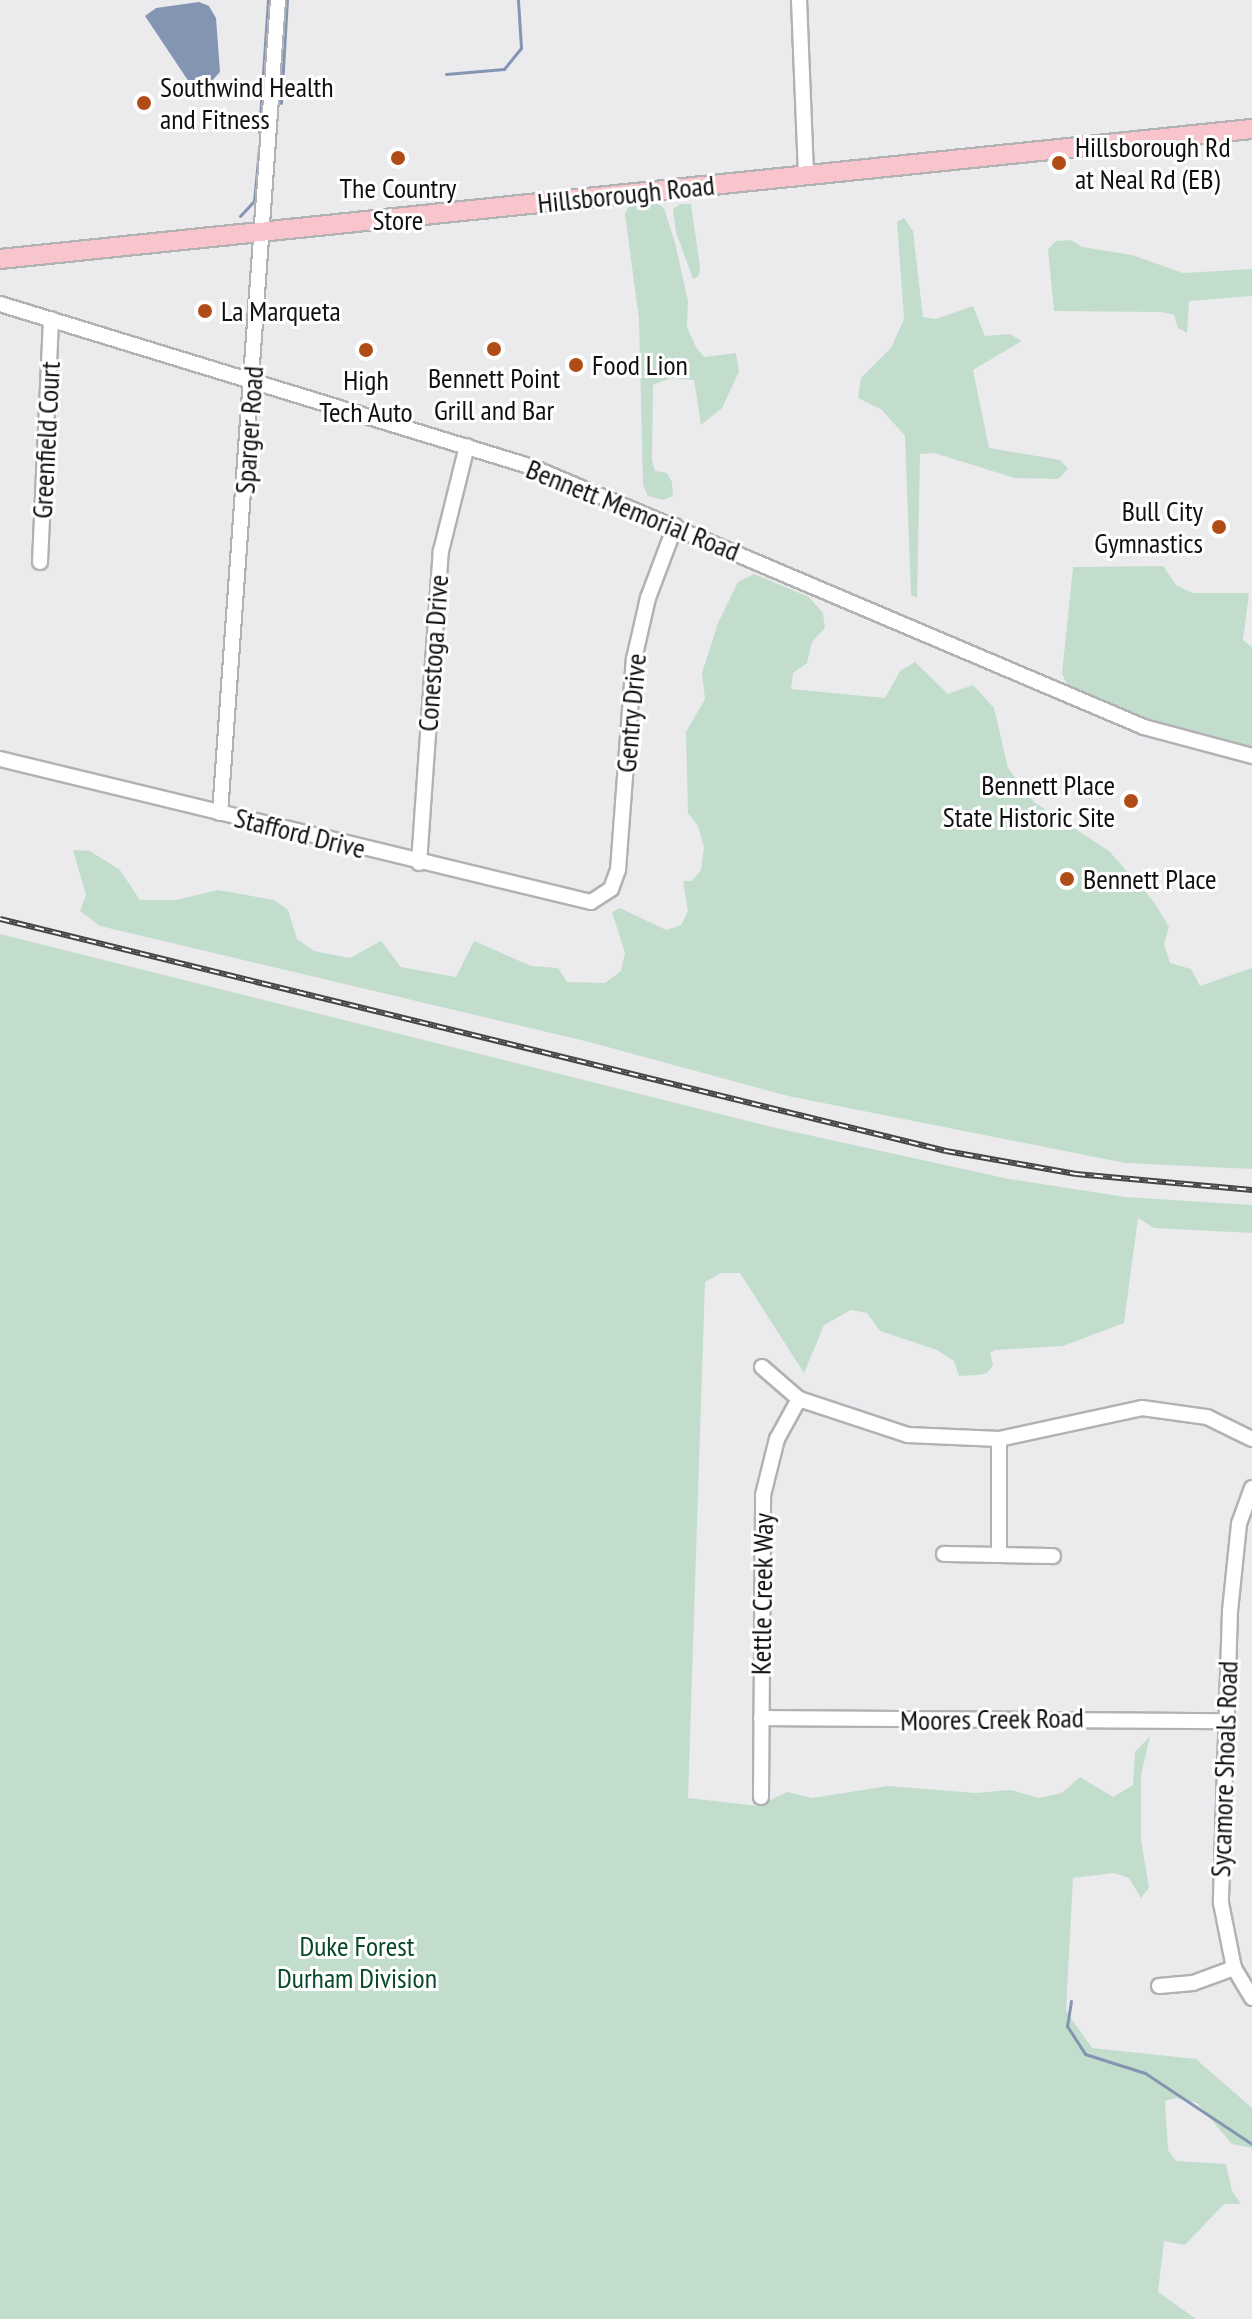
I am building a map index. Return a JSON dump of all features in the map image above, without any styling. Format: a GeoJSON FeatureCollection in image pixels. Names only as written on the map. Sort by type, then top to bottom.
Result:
{"type":"FeatureCollection","features":[{"type":"Feature","properties":{"kind":"main road","name":"Hillsborough Road"},"geometry":{"type":"LineString","coordinates":[[0,259],[1252,129]]}},
{"type":"Feature","properties":{"kind":"street","name":"Sparger Road"},"geometry":{"type":"LineString","coordinates":[[220,813],[278,0]]}},
{"type":"Feature","properties":{"kind":"street"},"geometry":{"type":"LineString","coordinates":[[799,0],[806,175]]}},
{"type":"Feature","properties":{"kind":"street","name":"Bennett Memorial Road"},"geometry":{"type":"LineString","coordinates":[[0,304],[252,379],[575,483],[1144,727],[1252,756]]}},
{"type":"Feature","properties":{"kind":"street","name":"Greenfield Court"},"geometry":{"type":"LineString","coordinates":[[40,562],[51,319]]}},
{"type":"Feature","properties":{"kind":"street","name":"Conestoga Drive"},"geometry":{"type":"LineString","coordinates":[[419,863],[441,551],[467,446]]}},
{"type":"Feature","properties":{"kind":"street","name":"Gentry Drive"},"geometry":{"type":"LineString","coordinates":[[599,899],[611,889],[620,857],[631,677],[640,629],[675,526]]}},
{"type":"Feature","properties":{"kind":"street","name":"Stafford Drive"},"geometry":{"type":"LineString","coordinates":[[0,759],[573,901],[599,899]]}},
{"type":"Feature","properties":{"kind":"street"},"geometry":{"type":"LineString","coordinates":[[762,1367],[799,1399],[908,1435],[999,1439],[1142,1408],[1207,1417],[1252,1439]]}},
{"type":"Feature","properties":{"kind":"street","name":"Kettle Creek Way"},"geometry":{"type":"LineString","coordinates":[[761,1797],[763,1495],[777,1439],[799,1399]]}},
{"type":"Feature","properties":{"kind":"street"},"geometry":{"type":"LineString","coordinates":[[999,1439],[999,1555]]}},
{"type":"Feature","properties":{"kind":"street","name":"Sycamore Shoals Road"},"geometry":{"type":"LineString","coordinates":[[1252,1488],[1237,1542],[1223,1721],[1221,1903],[1234,1968],[1252,1998]]}},
{"type":"Feature","properties":{"kind":"street"},"geometry":{"type":"LineString","coordinates":[[944,1554],[1053,1556]]}},
{"type":"Feature","properties":{"kind":"street","name":"Moores Creek Road"},"geometry":{"type":"LineString","coordinates":[[761,1718],[1223,1721]]}},
{"type":"Feature","properties":{"kind":"street"},"geometry":{"type":"LineString","coordinates":[[1159,1986],[1193,1983],[1234,1968]]}},
{"type":"Feature","properties":{"kind":"green space"},"geometry":{"type":"Polygon","coordinates":[[[655,202],[664,208],[675,243],[688,301],[687,327],[696,347],[704,357],[736,353],[739,372],[722,408],[701,425],[694,380],[671,378],[653,385],[652,460],[655,471],[667,473],[672,482],[673,496],[663,500],[648,496],[643,485],[639,319],[625,214],[629,206],[655,202]]]}},
{"type":"Feature","properties":{"kind":"green space"},"geometry":{"type":"Polygon","coordinates":[[[680,204],[691,204],[700,267],[699,276],[693,279],[676,232],[673,209],[680,204]]]}},
{"type":"Feature","properties":{"kind":"green space"},"geometry":{"type":"Polygon","coordinates":[[[904,218],[913,231],[923,317],[936,319],[973,306],[985,336],[1010,334],[1022,341],[973,370],[989,448],[1060,460],[1068,469],[1058,479],[1015,478],[934,453],[920,454],[917,598],[911,595],[905,436],[882,410],[858,398],[861,378],[891,348],[904,319],[897,222],[904,218]]]}},
{"type":"Feature","properties":{"kind":"green space"},"geometry":{"type":"Polygon","coordinates":[[[1071,240],[1082,247],[1132,255],[1183,273],[1252,269],[1252,296],[1189,301],[1187,333],[1178,328],[1174,315],[1161,312],[1054,311],[1048,249],[1056,241],[1071,240]]]}},
{"type":"Feature","properties":{"kind":"green space"},"geometry":{"type":"Polygon","coordinates":[[[1163,566],[1176,585],[1192,593],[1249,593],[1243,640],[1252,647],[1252,754],[1166,730],[1091,700],[1067,684],[1062,674],[1073,567],[1163,566]]]}},
{"type":"Feature","properties":{"kind":"green space"},"geometry":{"type":"Polygon","coordinates":[[[754,574],[809,597],[823,613],[825,628],[812,642],[807,663],[793,673],[791,689],[885,698],[900,671],[915,662],[948,694],[973,685],[994,708],[1008,768],[1034,802],[1109,851],[1154,902],[1169,927],[1164,944],[1170,963],[1191,969],[1200,986],[1252,968],[1252,1169],[1125,1163],[788,1096],[589,1042],[100,926],[80,911],[86,895],[73,850],[90,851],[120,870],[140,900],[176,900],[218,890],[274,900],[288,910],[297,939],[314,951],[350,958],[381,941],[401,967],[456,977],[474,941],[531,966],[558,968],[567,982],[605,983],[621,971],[625,953],[612,912],[620,908],[666,930],[681,925],[688,911],[683,881],[692,881],[701,870],[704,847],[698,826],[688,813],[686,732],[705,699],[702,673],[718,623],[738,582],[754,574]]]}},
{"type":"Feature","properties":{"kind":"green space","name":"Duke Forest Durham Division"},"geometry":{"type":"Polygon","coordinates":[[[0,934],[776,1128],[1009,1179],[1125,1197],[1252,1205],[1252,1233],[1154,1228],[1138,1218],[1124,1323],[1063,1346],[996,1350],[990,1353],[993,1365],[987,1373],[977,1375],[959,1376],[954,1361],[937,1350],[880,1331],[867,1313],[851,1310],[824,1325],[804,1373],[740,1273],[721,1273],[705,1282],[688,1798],[758,1806],[787,1792],[812,1798],[888,1786],[976,1793],[1011,1790],[1039,1798],[1062,1793],[1080,1777],[1113,1797],[1133,1785],[1135,1752],[1150,1736],[1141,1775],[1141,1840],[1149,1888],[1141,1898],[1129,1878],[1114,1873],[1073,1878],[1066,2011],[1092,2048],[1196,2059],[1252,2108],[1252,2148],[1232,2144],[1197,2103],[1176,2098],[1165,2101],[1168,2150],[1176,2161],[1226,2164],[1232,2191],[1241,2204],[1224,2204],[1185,2245],[1164,2241],[1158,2292],[1196,2319],[0,2319],[0,934]]]}},
{"type":"Feature","properties":{"kind":"water"},"geometry":{"type":"Polygon","coordinates":[[[199,2],[209,6],[216,18],[220,72],[208,85],[189,82],[145,16],[156,8],[199,2]]]}},
{"type":"Feature","properties":{"kind":"waterway"},"geometry":{"type":"LineString","coordinates":[[259,132],[268,0]]}},
{"type":"Feature","properties":{"kind":"waterway"},"geometry":{"type":"LineString","coordinates":[[281,103],[287,0]]}},
{"type":"Feature","properties":{"kind":"waterway"},"geometry":{"type":"LineString","coordinates":[[446,74],[504,69],[521,48],[518,0]]}},
{"type":"Feature","properties":{"kind":"waterway"},"geometry":{"type":"LineString","coordinates":[[240,216],[254,201],[259,149]]}},
{"type":"Feature","properties":{"kind":"waterway"},"geometry":{"type":"LineString","coordinates":[[1071,2001],[1067,2026],[1085,2054],[1145,2073],[1252,2144]]}},
{"type":"Feature","properties":{"kind":"railway"},"geometry":{"type":"LineString","coordinates":[[0,919],[946,1151],[1076,1174],[1252,1190]]}},
{"type":"Feature","properties":{"kind":"place","name":"Southwind Health and Fitness"},"geometry":{"type":"Point","coordinates":[144,103]}},
{"type":"Feature","properties":{"kind":"place","name":"The Country Store"},"geometry":{"type":"Point","coordinates":[398,158]}},
{"type":"Feature","properties":{"kind":"place","name":"Hillsborough Rd at Neal Rd (EB)"},"geometry":{"type":"Point","coordinates":[1059,163]}},
{"type":"Feature","properties":{"kind":"place","name":"La Marqueta"},"geometry":{"type":"Point","coordinates":[205,311]}},
{"type":"Feature","properties":{"kind":"place","name":"Bennett Point Grill and Bar"},"geometry":{"type":"Point","coordinates":[494,349]}},
{"type":"Feature","properties":{"kind":"place","name":"High Tech Auto"},"geometry":{"type":"Point","coordinates":[366,350]}},
{"type":"Feature","properties":{"kind":"place","name":"Food Lion"},"geometry":{"type":"Point","coordinates":[576,365]}},
{"type":"Feature","properties":{"kind":"place","name":"Bull City Gymnastics"},"geometry":{"type":"Point","coordinates":[1219,527]}},
{"type":"Feature","properties":{"kind":"place","name":"Bennett Place State Historic Site"},"geometry":{"type":"Point","coordinates":[1131,801]}},
{"type":"Feature","properties":{"kind":"place","name":"Bennett Place"},"geometry":{"type":"Point","coordinates":[1067,879]}}]}
